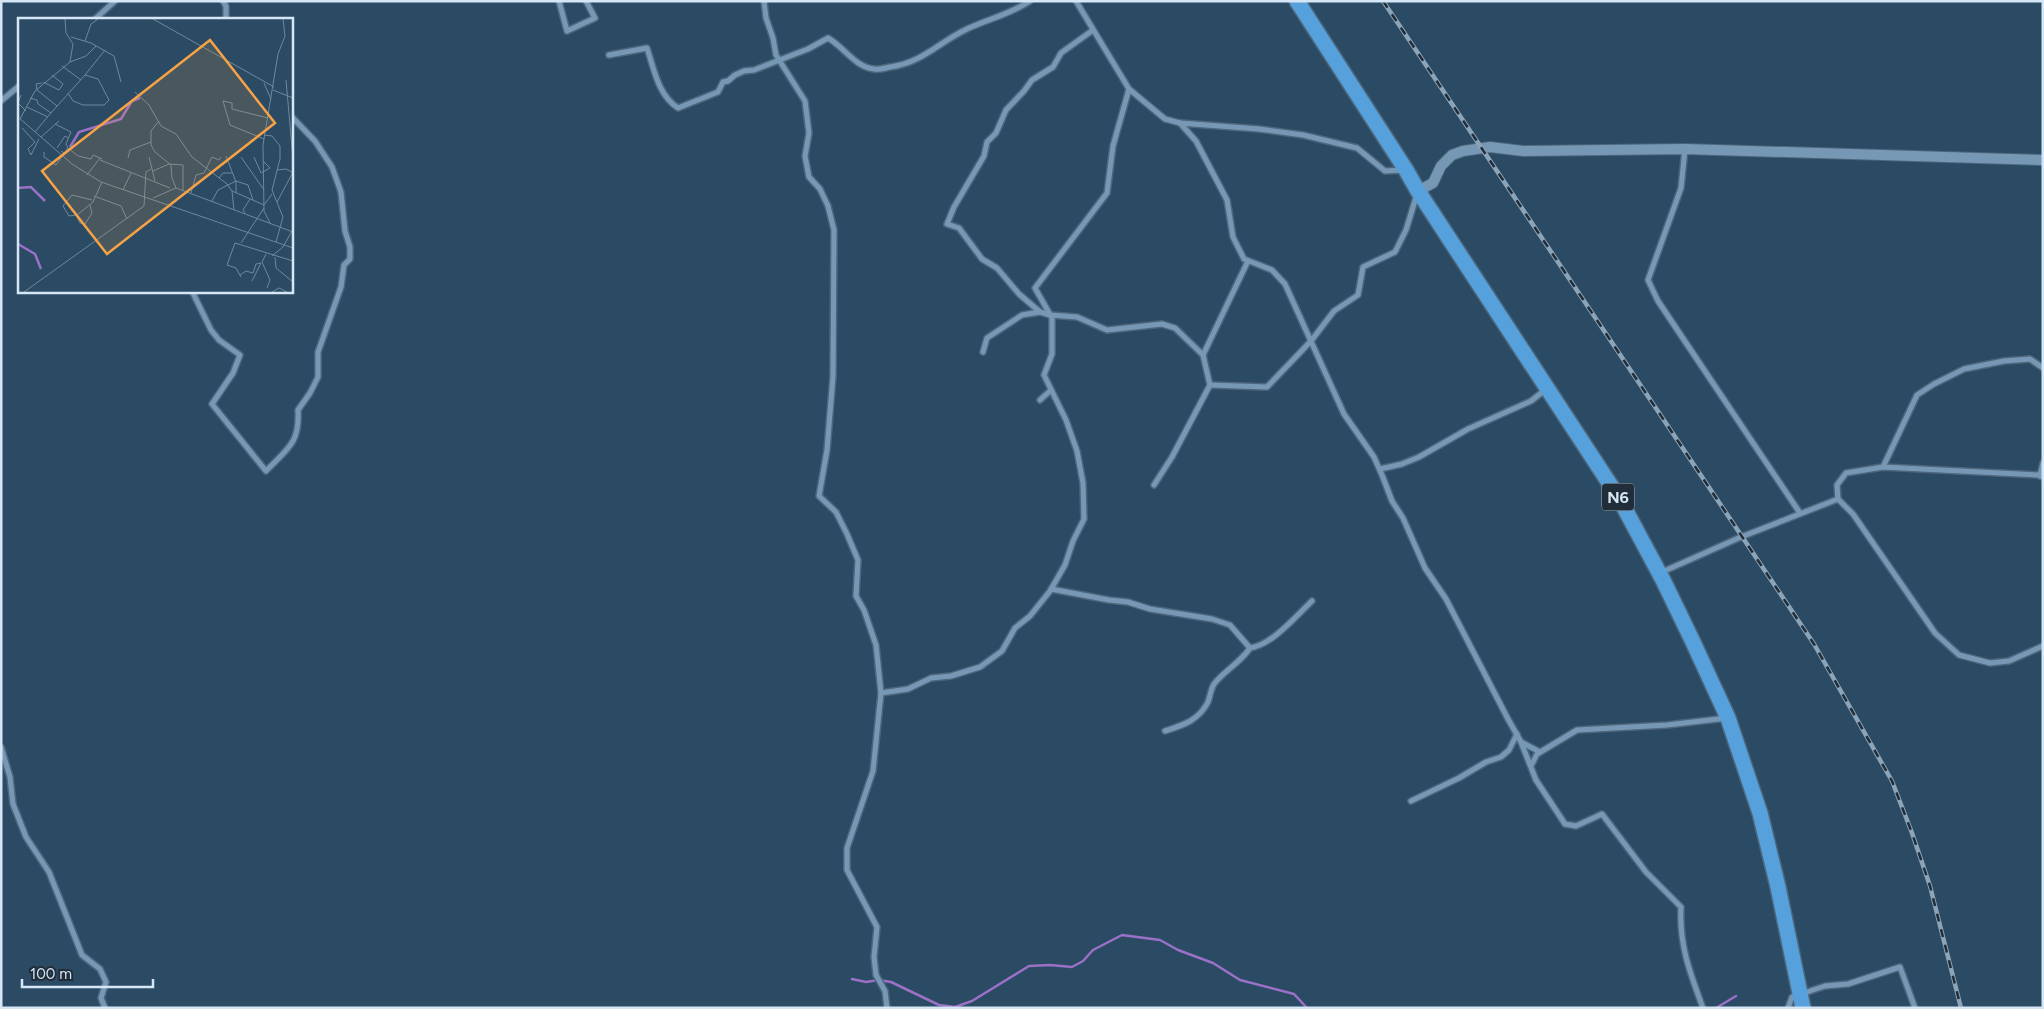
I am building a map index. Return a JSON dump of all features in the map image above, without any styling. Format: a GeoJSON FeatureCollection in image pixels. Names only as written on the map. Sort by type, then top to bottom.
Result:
{"type":"FeatureCollection","features":[{"type":"Feature","properties":{"kind":"highway","name":"N6"},"geometry":{"type":"LineString","coordinates":[[1297,1],[1418,191],[1619,498],[1660,574],[1728,718],[1760,813],[1778,886],[1802,1001]]}},
{"type":"Feature","properties":{"kind":"highway","name":"N6"},"geometry":{"type":"LineString","coordinates":[[1301,1],[1321,38]]}},
{"type":"Feature","properties":{"kind":"street"},"geometry":{"type":"LineString","coordinates":[[96,18],[115,1]]}},
{"type":"Feature","properties":{"kind":"street"},"geometry":{"type":"LineString","coordinates":[[223,1],[226,6],[226,18]]}},
{"type":"Feature","properties":{"kind":"street"},"geometry":{"type":"LineString","coordinates":[[559,1],[567,31],[595,18],[586,1]]}},
{"type":"Feature","properties":{"kind":"street"},"geometry":{"type":"LineString","coordinates":[[764,1],[766,18],[774,38],[776,55],[805,101],[809,133],[805,156],[809,177],[820,189],[828,206],[834,230],[833,376],[827,450],[819,496],[836,512],[848,534],[858,560],[856,596],[864,610],[876,645],[881,693],[872,771],[847,848],[847,870],[877,927],[874,957],[876,974],[885,991],[887,1008]]}},
{"type":"Feature","properties":{"kind":"street"},"geometry":{"type":"LineString","coordinates":[[609,55],[647,48],[653,74],[671,103],[678,108],[718,92],[723,82],[728,81],[735,75],[744,71],[754,70],[808,49],[828,38],[860,65],[875,69],[903,66],[927,55],[967,29],[1001,16],[1030,1]]}},
{"type":"Feature","properties":{"kind":"street"},"geometry":{"type":"LineString","coordinates":[[1076,1],[1129,88],[1165,119],[1180,123],[1259,129],[1303,135],[1356,148],[1385,171],[1406,170]]}},
{"type":"Feature","properties":{"kind":"street"},"geometry":{"type":"LineString","coordinates":[[1093,30],[1061,53],[1053,67],[1032,80],[1006,110],[996,133],[987,142],[984,156],[954,206],[947,224],[959,228],[982,259],[997,268],[1019,294],[1040,312],[1050,315],[1077,317],[1106,330],[1162,324],[1176,328],[1203,355],[1210,385],[1172,456],[1154,484]]}},
{"type":"Feature","properties":{"kind":"street"},"geometry":{"type":"LineString","coordinates":[[1,101],[18,87]]}},
{"type":"Feature","properties":{"kind":"street"},"geometry":{"type":"LineString","coordinates":[[881,693],[908,689],[931,678],[951,676],[980,667],[1002,651],[1015,628],[1030,616],[1051,589],[1065,565],[1073,541],[1084,519],[1084,483],[1077,451],[1066,420],[1044,375],[1052,354],[1052,318],[1035,288],[1106,192],[1113,146],[1129,88]]}},
{"type":"Feature","properties":{"kind":"street"},"geometry":{"type":"LineString","coordinates":[[192,292],[211,330],[219,340],[240,355],[233,373],[212,404],[266,471],[295,440],[299,426],[298,410],[310,394],[318,377],[318,352],[341,287],[344,266],[350,259],[350,247],[345,231],[341,192],[332,167],[315,141],[292,117]]}},
{"type":"Feature","properties":{"kind":"street"},"geometry":{"type":"LineString","coordinates":[[1180,123],[1196,141],[1227,200],[1233,237],[1244,259],[1272,270],[1285,284],[1344,414],[1380,469],[1392,501],[1404,518],[1425,568],[1446,599],[1517,734],[1532,764],[1536,780],[1565,824],[1576,826],[1602,814],[1646,872],[1681,907],[1684,953],[1688,970],[1703,1008]]}},
{"type":"Feature","properties":{"kind":"street"},"geometry":{"type":"LineString","coordinates":[[1210,385],[1267,387],[1311,341],[1334,311],[1358,295],[1363,268],[1395,252],[1406,230],[1418,191],[1432,183],[1446,160],[1463,151],[1490,147],[1523,151],[1685,149],[2043,160]]}},
{"type":"Feature","properties":{"kind":"street"},"geometry":{"type":"LineString","coordinates":[[1685,149],[1680,188],[1648,280],[1658,300],[1800,513]]}},
{"type":"Feature","properties":{"kind":"street"},"geometry":{"type":"LineString","coordinates":[[1203,355],[1248,261]]}},
{"type":"Feature","properties":{"kind":"street"},"geometry":{"type":"LineString","coordinates":[[983,352],[987,338],[1022,315],[1040,312]]}},
{"type":"Feature","properties":{"kind":"street"},"geometry":{"type":"LineString","coordinates":[[1883,467],[1917,395],[1934,384],[1964,369],[2004,361],[2030,359],[2043,368]]}},
{"type":"Feature","properties":{"kind":"street"},"geometry":{"type":"LineString","coordinates":[[1380,469],[1402,464],[1419,457],[1468,429],[1531,401],[1547,388]]}},
{"type":"Feature","properties":{"kind":"street"},"geometry":{"type":"LineString","coordinates":[[1040,400],[1052,390]]}},
{"type":"Feature","properties":{"kind":"street"},"geometry":{"type":"LineString","coordinates":[[2043,464],[2042,476],[1883,467],[1846,473],[1837,485],[1838,499],[1853,514],[1935,633],[1959,655],[1990,663],[2009,661],[2043,646]]}},
{"type":"Feature","properties":{"kind":"street"},"geometry":{"type":"LineString","coordinates":[[1660,574],[1741,537],[1838,499]]}},
{"type":"Feature","properties":{"kind":"street"},"geometry":{"type":"LineString","coordinates":[[1051,589],[1128,602],[1150,609],[1212,619],[1230,625],[1250,648]]}},
{"type":"Feature","properties":{"kind":"street"},"geometry":{"type":"LineString","coordinates":[[1165,731],[1190,723],[1199,716],[1206,707],[1213,685],[1223,674],[1244,657],[1250,648],[1259,647],[1281,630],[1312,601]]}},
{"type":"Feature","properties":{"kind":"street"},"geometry":{"type":"LineString","coordinates":[[1532,764],[1540,752],[1577,730],[1667,725],[1728,718]]}},
{"type":"Feature","properties":{"kind":"street"},"geometry":{"type":"LineString","coordinates":[[1411,802],[1501,756],[1509,750],[1517,734]]}},
{"type":"Feature","properties":{"kind":"street"},"geometry":{"type":"LineString","coordinates":[[1521,742],[1540,752]]}},
{"type":"Feature","properties":{"kind":"street"},"geometry":{"type":"LineString","coordinates":[[1,747],[10,777],[12,804],[26,837],[49,872],[82,955],[100,969],[106,982],[100,998],[105,1008]]}},
{"type":"Feature","properties":{"kind":"street"},"geometry":{"type":"LineString","coordinates":[[1788,1008],[1792,997],[1802,1001],[1825,986],[1848,984],[1900,966],[1915,1008]]}},
{"type":"Feature","properties":{"kind":"waterway"},"geometry":{"type":"LineString","coordinates":[[852,979],[866,982],[879,980],[891,982],[939,1005],[955,1007],[972,1001],[1029,966],[1072,967],[1083,961],[1093,950],[1122,935],[1160,940],[1178,950],[1213,963],[1240,980],[1294,994],[1307,1008]]}},
{"type":"Feature","properties":{"kind":"waterway"},"geometry":{"type":"LineString","coordinates":[[1716,1008],[1736,996]]}},
{"type":"Feature","properties":{"kind":"railway"},"geometry":{"type":"LineString","coordinates":[[1383,1],[1814,644],[1892,781],[1930,886],[1961,1008]]}}]}
